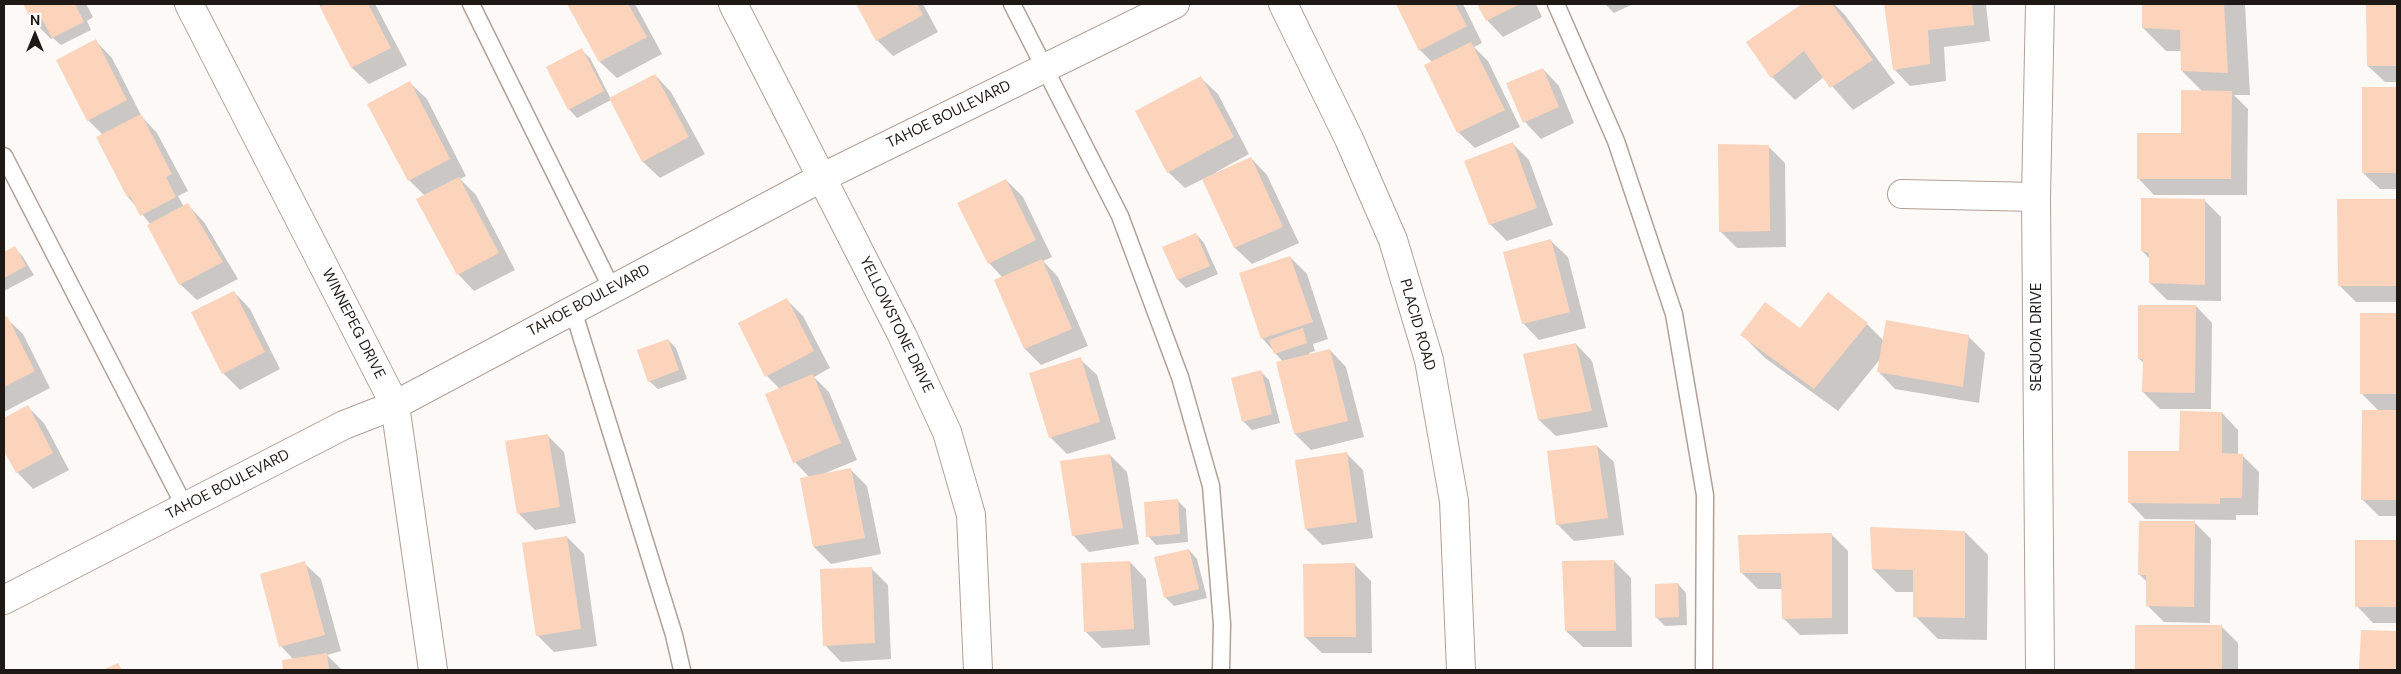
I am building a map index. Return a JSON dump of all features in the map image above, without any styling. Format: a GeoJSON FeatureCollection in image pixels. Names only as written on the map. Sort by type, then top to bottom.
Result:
{"type":"FeatureCollection","features":[{"type":"Feature","properties":{"kind":"street","name":"WINNEPEG DRIVE"},"geometry":{"type":"LineString","coordinates":[[189,4],[394,404],[433,670]]}},
{"type":"Feature","properties":{"kind":"street","name":"YELLOWSTONE DRIVE"},"geometry":{"type":"LineString","coordinates":[[733,4],[902,335],[947,432],[971,515],[978,670]]}},
{"type":"Feature","properties":{"kind":"street","name":"TAHOE BOULEVARD"},"geometry":{"type":"LineString","coordinates":[[4,600],[344,425],[394,404],[821,178],[1175,4]]}},
{"type":"Feature","properties":{"kind":"street","name":"PLACID ROAD"},"geometry":{"type":"LineString","coordinates":[[1283,4],[1349,139],[1393,240],[1429,360],[1454,501],[1461,670]]}},
{"type":"Feature","properties":{"kind":"street","name":"SEQUOIA DRIVE"},"geometry":{"type":"LineString","coordinates":[[2040,4],[2036,197],[2040,670]]}},
{"type":"Feature","properties":{"kind":"street"},"geometry":{"type":"LineString","coordinates":[[1902,194],[2036,197]]}},
{"type":"Feature","properties":{"kind":"lane"},"geometry":{"type":"LineString","coordinates":[[471,4],[612,289]]}},
{"type":"Feature","properties":{"kind":"lane"},"geometry":{"type":"LineString","coordinates":[[1012,4],[1046,67],[1120,216],[1182,386],[1211,486],[1222,624],[1221,670]]}},
{"type":"Feature","properties":{"kind":"lane"},"geometry":{"type":"LineString","coordinates":[[1556,4],[1616,140],[1674,314],[1705,495],[1704,670]]}},
{"type":"Feature","properties":{"kind":"lane"},"geometry":{"type":"LineString","coordinates":[[4,156],[185,507]]}},
{"type":"Feature","properties":{"kind":"lane"},"geometry":{"type":"LineString","coordinates":[[573,310],[674,635],[682,670]]}},
{"type":"Feature","properties":{"kind":"building"},"geometry":{"type":"Polygon","coordinates":[[[23,4],[75,4],[84,22],[52,38],[42,19],[33,23],[23,4]]]}},
{"type":"Feature","properties":{"kind":"building"},"geometry":{"type":"Polygon","coordinates":[[[327,4],[368,4],[391,48],[351,68],[320,7],[327,4]]]}},
{"type":"Feature","properties":{"kind":"building"},"geometry":{"type":"Polygon","coordinates":[[[567,4],[628,4],[647,37],[599,62],[567,4]]]}},
{"type":"Feature","properties":{"kind":"building"},"geometry":{"type":"Polygon","coordinates":[[[856,4],[917,4],[923,15],[876,41],[856,4]]]}},
{"type":"Feature","properties":{"kind":"building"},"geometry":{"type":"Polygon","coordinates":[[[1396,4],[1455,4],[1467,26],[1419,51],[1396,4]]]}},
{"type":"Feature","properties":{"kind":"building"},"geometry":{"type":"Polygon","coordinates":[[[1477,4],[1520,4],[1486,21],[1477,4]]]}},
{"type":"Feature","properties":{"kind":"building"},"geometry":{"type":"Polygon","coordinates":[[[1802,4],[1832,4],[1873,60],[1830,88],[1804,51],[1771,78],[1746,42],[1802,4]]]}},
{"type":"Feature","properties":{"kind":"building"},"geometry":{"type":"Polygon","coordinates":[[[1884,4],[1972,4],[1974,25],[1928,30],[1930,64],[1893,70],[1884,4]]]}},
{"type":"Feature","properties":{"kind":"building"},"geometry":{"type":"Polygon","coordinates":[[[2142,4],[2224,4],[2228,73],[2181,71],[2180,30],[2142,28],[2142,4]]]}},
{"type":"Feature","properties":{"kind":"building"},"geometry":{"type":"Polygon","coordinates":[[[2366,4],[2397,4],[2397,66],[2367,66],[2366,4]]]}},
{"type":"Feature","properties":{"kind":"building"},"geometry":{"type":"Polygon","coordinates":[[[96,39],[127,100],[87,121],[56,60],[96,39]]]}},
{"type":"Feature","properties":{"kind":"building"},"geometry":{"type":"Polygon","coordinates":[[[1471,42],[1505,110],[1457,133],[1424,65],[1471,42]]]}},
{"type":"Feature","properties":{"kind":"building"},"geometry":{"type":"Polygon","coordinates":[[[582,48],[604,91],[568,110],[546,67],[582,48]]]}},
{"type":"Feature","properties":{"kind":"building"},"geometry":{"type":"Polygon","coordinates":[[[1543,68],[1559,107],[1523,123],[1506,83],[1543,68]]]}},
{"type":"Feature","properties":{"kind":"building"},"geometry":{"type":"Polygon","coordinates":[[[655,74],[689,137],[642,162],[609,98],[655,74]]]}},
{"type":"Feature","properties":{"kind":"building"},"geometry":{"type":"Polygon","coordinates":[[[1201,76],[1234,137],[1167,173],[1135,111],[1201,76]]]}},
{"type":"Feature","properties":{"kind":"building"},"geometry":{"type":"Polygon","coordinates":[[[410,81],[450,159],[408,181],[367,104],[410,81]]]}},
{"type":"Feature","properties":{"kind":"building"},"geometry":{"type":"Polygon","coordinates":[[[2362,87],[2397,87],[2397,173],[2362,173],[2362,87]]]}},
{"type":"Feature","properties":{"kind":"building"},"geometry":{"type":"Polygon","coordinates":[[[2181,90],[2232,91],[2231,179],[2137,179],[2137,133],[2181,133],[2181,90]]]}},
{"type":"Feature","properties":{"kind":"building"},"geometry":{"type":"Polygon","coordinates":[[[141,114],[172,174],[166,177],[176,197],[140,216],[130,196],[127,197],[96,137],[141,114]]]}},
{"type":"Feature","properties":{"kind":"building"},"geometry":{"type":"Polygon","coordinates":[[[1513,142],[1537,208],[1489,225],[1464,161],[1513,142]]]}},
{"type":"Feature","properties":{"kind":"building"},"geometry":{"type":"Polygon","coordinates":[[[1718,144],[1769,145],[1770,231],[1719,232],[1718,144]]]}},
{"type":"Feature","properties":{"kind":"building"},"geometry":{"type":"Polygon","coordinates":[[[1251,157],[1283,227],[1234,248],[1202,179],[1251,157]]]}},
{"type":"Feature","properties":{"kind":"building"},"geometry":{"type":"Polygon","coordinates":[[[459,177],[499,253],[457,275],[416,199],[459,177]]]}},
{"type":"Feature","properties":{"kind":"building"},"geometry":{"type":"Polygon","coordinates":[[[1006,179],[1036,240],[988,264],[957,203],[1006,179]]]}},
{"type":"Feature","properties":{"kind":"building"},"geometry":{"type":"Polygon","coordinates":[[[2141,198],[2205,199],[2205,285],[2149,283],[2149,253],[2141,251],[2141,198]]]}},
{"type":"Feature","properties":{"kind":"building"},"geometry":{"type":"Polygon","coordinates":[[[2337,199],[2397,199],[2397,286],[2338,286],[2337,199]]]}},
{"type":"Feature","properties":{"kind":"building"},"geometry":{"type":"Polygon","coordinates":[[[188,203],[223,262],[179,285],[147,225],[188,203]]]}},
{"type":"Feature","properties":{"kind":"building"},"geometry":{"type":"Polygon","coordinates":[[[1196,233],[1210,266],[1177,280],[1162,247],[1196,233]]]}},
{"type":"Feature","properties":{"kind":"building"},"geometry":{"type":"Polygon","coordinates":[[[1551,239],[1570,312],[1522,324],[1503,252],[1551,239]]]}},
{"type":"Feature","properties":{"kind":"building"},"geometry":{"type":"Polygon","coordinates":[[[15,246],[26,266],[4,278],[4,252],[15,246]]]}},
{"type":"Feature","properties":{"kind":"building"},"geometry":{"type":"Polygon","coordinates":[[[1290,256],[1313,322],[1261,339],[1239,273],[1290,256]]]}},
{"type":"Feature","properties":{"kind":"building"},"geometry":{"type":"Polygon","coordinates":[[[1042,259],[1072,329],[1024,349],[994,280],[1042,259]]]}},
{"type":"Feature","properties":{"kind":"building"},"geometry":{"type":"Polygon","coordinates":[[[234,291],[265,352],[222,374],[191,312],[234,291]]]}},
{"type":"Feature","properties":{"kind":"building"},"geometry":{"type":"Polygon","coordinates":[[[1828,292],[1868,323],[1814,389],[1740,335],[1765,302],[1800,328],[1828,292]]]}},
{"type":"Feature","properties":{"kind":"building"},"geometry":{"type":"Polygon","coordinates":[[[787,298],[814,351],[765,377],[738,323],[787,298]]]}},
{"type":"Feature","properties":{"kind":"building"},"geometry":{"type":"Polygon","coordinates":[[[2138,305],[2196,305],[2195,393],[2142,392],[2143,359],[2138,359],[2138,305]]]}},
{"type":"Feature","properties":{"kind":"building"},"geometry":{"type":"Polygon","coordinates":[[[2360,313],[2397,313],[2397,394],[2360,394],[2360,313]]]}},
{"type":"Feature","properties":{"kind":"building"},"geometry":{"type":"Polygon","coordinates":[[[7,316],[35,371],[4,387],[4,317],[7,316]]]}},
{"type":"Feature","properties":{"kind":"building"},"geometry":{"type":"Polygon","coordinates":[[[1886,320],[1969,335],[1963,387],[1877,372],[1886,320]]]}},
{"type":"Feature","properties":{"kind":"building"},"geometry":{"type":"Polygon","coordinates":[[[1303,328],[1307,343],[1274,354],[1269,340],[1303,328]]]}},
{"type":"Feature","properties":{"kind":"building"},"geometry":{"type":"Polygon","coordinates":[[[668,339],[679,370],[648,382],[637,350],[668,339]]]}},
{"type":"Feature","properties":{"kind":"building"},"geometry":{"type":"Polygon","coordinates":[[[1576,343],[1592,411],[1538,420],[1523,354],[1576,343]]]}},
{"type":"Feature","properties":{"kind":"building"},"geometry":{"type":"Polygon","coordinates":[[[1330,349],[1348,421],[1294,434],[1276,362],[1330,349]]]}},
{"type":"Feature","properties":{"kind":"building"},"geometry":{"type":"Polygon","coordinates":[[[1081,357],[1100,422],[1049,438],[1029,373],[1081,357]]]}},
{"type":"Feature","properties":{"kind":"building"},"geometry":{"type":"Polygon","coordinates":[[[1261,370],[1272,414],[1242,422],[1231,378],[1261,370]]]}},
{"type":"Feature","properties":{"kind":"building"},"geometry":{"type":"Polygon","coordinates":[[[813,374],[841,443],[793,463],[765,394],[813,374]]]}},
{"type":"Feature","properties":{"kind":"building"},"geometry":{"type":"Polygon","coordinates":[[[28,405],[53,453],[16,473],[4,451],[4,418],[28,405]]]}},
{"type":"Feature","properties":{"kind":"building"},"geometry":{"type":"Polygon","coordinates":[[[2362,410],[2397,410],[2397,500],[2361,500],[2362,410]]]}},
{"type":"Feature","properties":{"kind":"building"},"geometry":{"type":"Polygon","coordinates":[[[2180,411],[2222,412],[2222,453],[2243,454],[2242,498],[2220,498],[2220,504],[2128,503],[2128,451],[2179,451],[2180,411]]]}},
{"type":"Feature","properties":{"kind":"building"},"geometry":{"type":"Polygon","coordinates":[[[548,434],[560,507],[517,514],[505,441],[548,434]]]}},
{"type":"Feature","properties":{"kind":"building"},"geometry":{"type":"Polygon","coordinates":[[[1597,445],[1608,518],[1556,525],[1547,451],[1597,445]]]}},
{"type":"Feature","properties":{"kind":"building"},"geometry":{"type":"Polygon","coordinates":[[[1347,452],[1357,522],[1305,529],[1295,460],[1347,452]]]}},
{"type":"Feature","properties":{"kind":"building"},"geometry":{"type":"Polygon","coordinates":[[[1110,454],[1123,528],[1072,536],[1060,461],[1110,454]]]}},
{"type":"Feature","properties":{"kind":"building"},"geometry":{"type":"Polygon","coordinates":[[[851,468],[865,538],[813,547],[800,478],[851,468]]]}},
{"type":"Feature","properties":{"kind":"building"},"geometry":{"type":"Polygon","coordinates":[[[1178,499],[1180,534],[1146,537],[1144,502],[1178,499]]]}},
{"type":"Feature","properties":{"kind":"building"},"geometry":{"type":"Polygon","coordinates":[[[2139,521],[2195,521],[2194,607],[2146,606],[2146,575],[2138,575],[2139,521]]]}},
{"type":"Feature","properties":{"kind":"building"},"geometry":{"type":"Polygon","coordinates":[[[1870,527],[1965,531],[1965,618],[1913,617],[1913,570],[1872,569],[1870,527]]]}},
{"type":"Feature","properties":{"kind":"building"},"geometry":{"type":"Polygon","coordinates":[[[1832,533],[1832,618],[1782,619],[1781,573],[1740,573],[1738,535],[1832,533]]]}},
{"type":"Feature","properties":{"kind":"building"},"geometry":{"type":"Polygon","coordinates":[[[567,536],[581,629],[536,636],[522,543],[567,536]]]}},
{"type":"Feature","properties":{"kind":"building"},"geometry":{"type":"Polygon","coordinates":[[[2355,540],[2397,540],[2397,607],[2355,607],[2355,540]]]}},
{"type":"Feature","properties":{"kind":"building"},"geometry":{"type":"Polygon","coordinates":[[[1189,549],[1199,589],[1164,598],[1154,557],[1189,549]]]}},
{"type":"Feature","properties":{"kind":"building"},"geometry":{"type":"Polygon","coordinates":[[[1614,560],[1616,631],[1565,631],[1562,561],[1614,560]]]}},
{"type":"Feature","properties":{"kind":"building"},"geometry":{"type":"Polygon","coordinates":[[[305,561],[325,635],[279,647],[260,574],[305,561]]]}},
{"type":"Feature","properties":{"kind":"building"},"geometry":{"type":"Polygon","coordinates":[[[1130,561],[1134,629],[1084,632],[1081,563],[1130,561]]]}},
{"type":"Feature","properties":{"kind":"building"},"geometry":{"type":"Polygon","coordinates":[[[1355,563],[1356,637],[1304,637],[1303,564],[1355,563]]]}},
{"type":"Feature","properties":{"kind":"building"},"geometry":{"type":"Polygon","coordinates":[[[872,567],[875,643],[823,646],[820,569],[872,567]]]}},
{"type":"Feature","properties":{"kind":"building"},"geometry":{"type":"Polygon","coordinates":[[[1678,583],[1679,617],[1655,618],[1655,584],[1678,583]]]}},
{"type":"Feature","properties":{"kind":"building"},"geometry":{"type":"Polygon","coordinates":[[[2135,625],[2222,625],[2222,670],[2135,670],[2135,625]]]}},
{"type":"Feature","properties":{"kind":"building"},"geometry":{"type":"Polygon","coordinates":[[[2361,630],[2397,631],[2397,670],[2359,670],[2361,630]]]}},
{"type":"Feature","properties":{"kind":"building"},"geometry":{"type":"Polygon","coordinates":[[[327,653],[329,670],[283,670],[282,660],[327,653]]]}},
{"type":"Feature","properties":{"kind":"building"},"geometry":{"type":"Polygon","coordinates":[[[118,663],[122,670],[103,670],[118,663]]]}}]}
